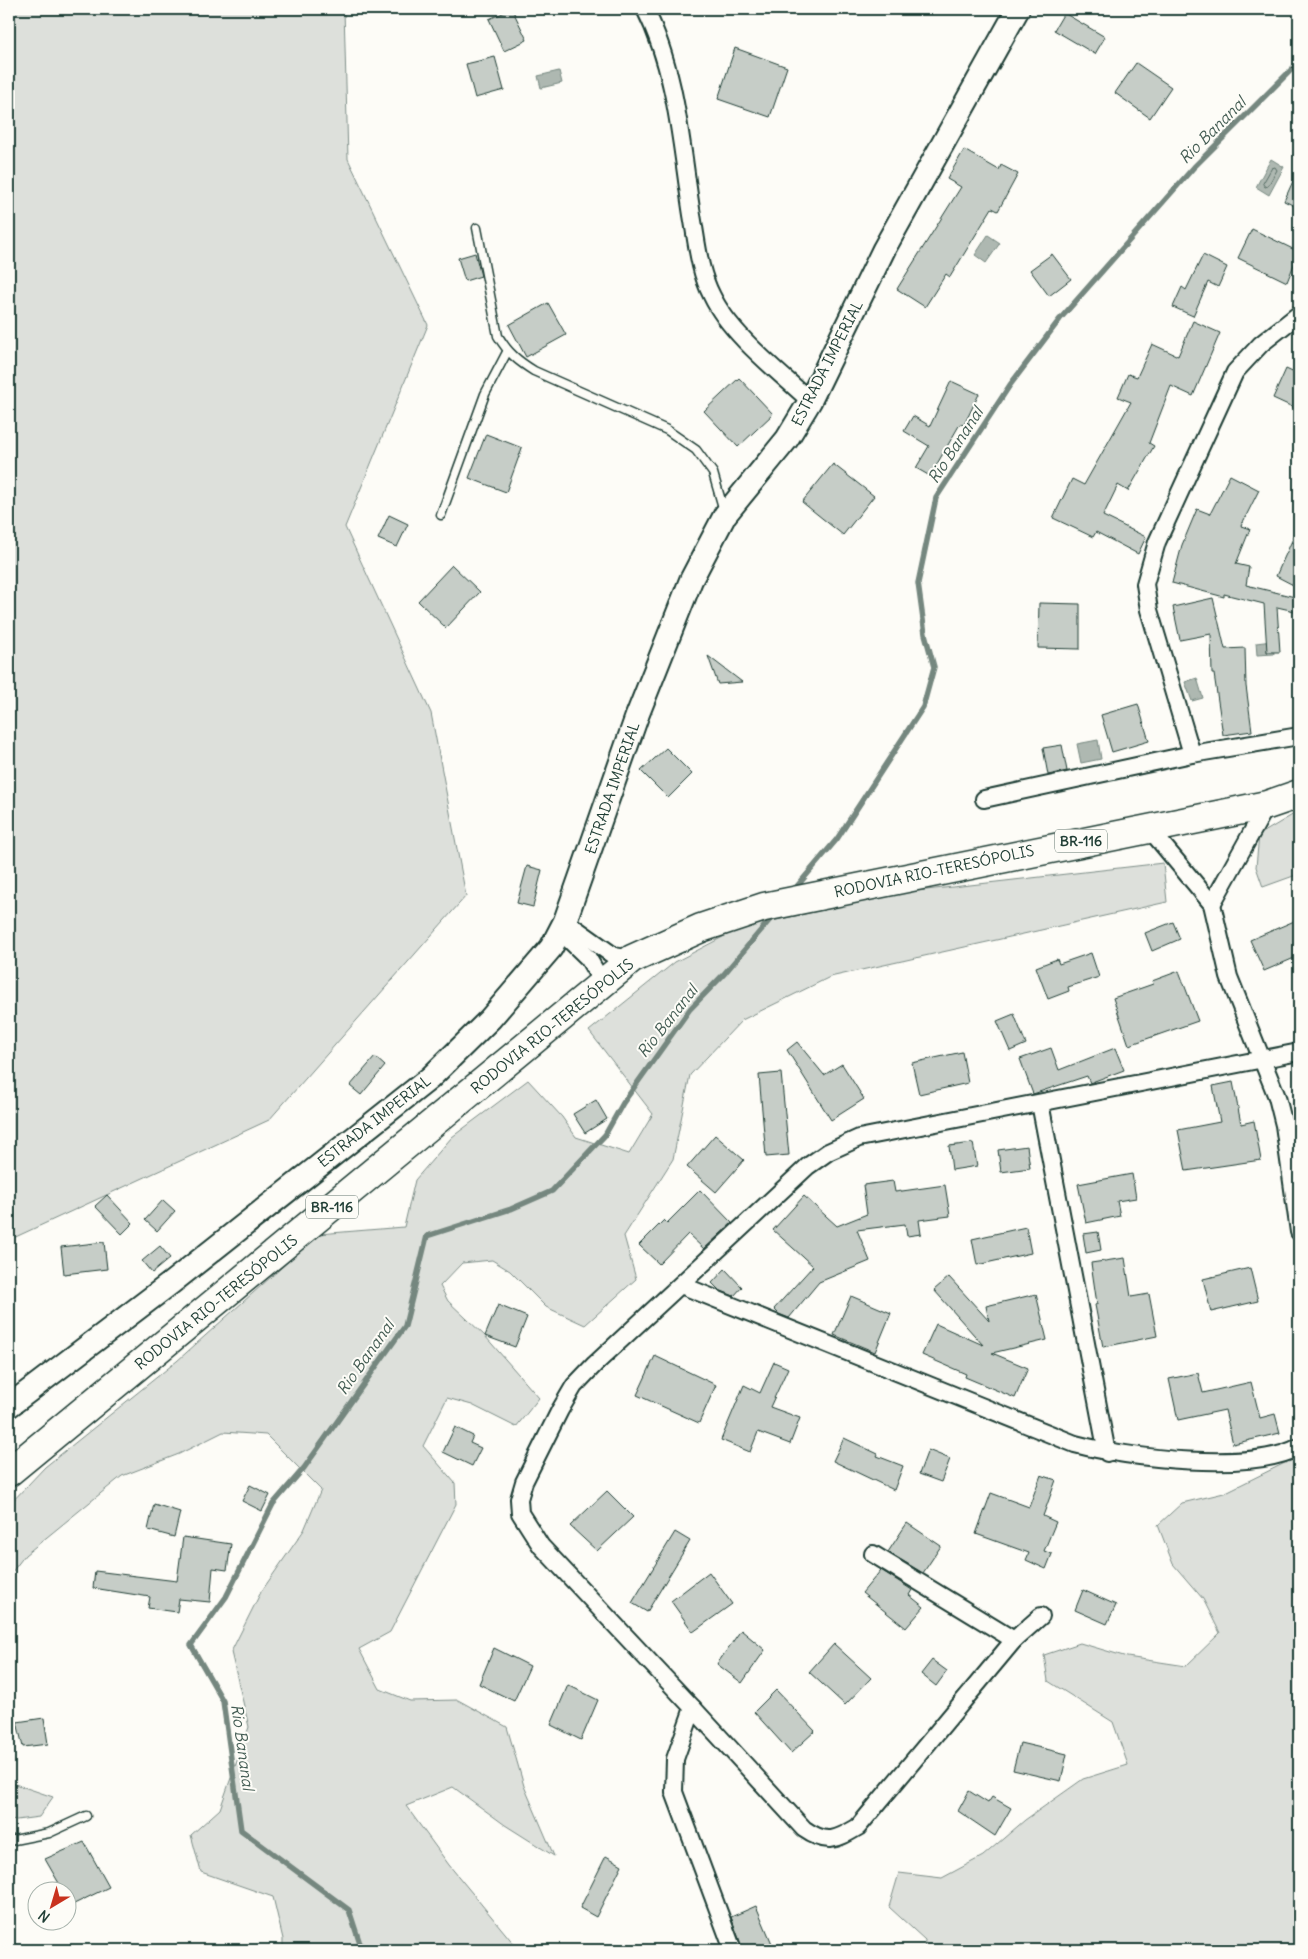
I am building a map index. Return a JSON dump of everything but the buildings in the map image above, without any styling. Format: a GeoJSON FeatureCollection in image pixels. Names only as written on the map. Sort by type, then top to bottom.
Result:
{"type":"FeatureCollection","features":[{"type":"Feature","properties":{"kind":"highway","name":"RODOVIA RIO-TERESÓPOLIS"},"geometry":{"type":"LineString","coordinates":[[9,1472],[542,1036],[602,982],[632,959],[701,928],[764,907],[1148,827],[1267,805],[1299,794]]}},
{"type":"Feature","properties":{"kind":"street"},"geometry":{"type":"LineString","coordinates":[[645,9],[653,24],[670,83],[680,129],[701,269],[712,297],[731,326],[810,401]]}},
{"type":"Feature","properties":{"kind":"street","name":"ESTRADA IMPERIAL"},"geometry":{"type":"LineString","coordinates":[[9,1406],[171,1282],[430,1078],[490,1019],[551,948],[563,927],[637,716],[691,580],[725,515],[787,439],[810,401],[884,249],[1018,9]]}},
{"type":"Feature","properties":{"kind":"street"},"geometry":{"type":"LineString","coordinates":[[1192,754],[1149,610],[1146,584],[1149,566],[1165,524],[1235,372],[1261,344],[1299,314]]}},
{"type":"Feature","properties":{"kind":"street"},"geometry":{"type":"LineString","coordinates":[[984,799],[1192,754],[1299,736]]}},
{"type":"Feature","properties":{"kind":"street"},"geometry":{"type":"LineString","coordinates":[[1282,740],[1299,747]]}},
{"type":"Feature","properties":{"kind":"street"},"geometry":{"type":"LineString","coordinates":[[1212,904],[1267,805]]}},
{"type":"Feature","properties":{"kind":"street"},"geometry":{"type":"LineString","coordinates":[[1148,827],[1212,904],[1229,977],[1264,1060],[1277,1097],[1284,1125],[1299,1232]]}},
{"type":"Feature","properties":{"kind":"street"},"geometry":{"type":"LineString","coordinates":[[563,927],[614,956],[632,959]]}},
{"type":"Feature","properties":{"kind":"street"},"geometry":{"type":"LineString","coordinates":[[563,927],[588,958],[602,982]]}},
{"type":"Feature","properties":{"kind":"street"},"geometry":{"type":"LineString","coordinates":[[1040,1616],[1014,1640],[858,1827],[836,1840],[816,1838],[804,1829],[541,1546],[520,1513],[519,1499],[528,1474],[574,1386],[595,1364],[681,1286],[778,1193],[828,1152],[860,1138],[1299,1052]]}},
{"type":"Feature","properties":{"kind":"street"},"geometry":{"type":"LineString","coordinates":[[1040,1103],[1108,1452]]}},
{"type":"Feature","properties":{"kind":"street"},"geometry":{"type":"LineString","coordinates":[[681,1286],[1075,1444],[1108,1452],[1185,1459],[1265,1460],[1299,1447]]}},
{"type":"Feature","properties":{"kind":"street"},"geometry":{"type":"LineString","coordinates":[[873,1554],[1014,1640]]}},
{"type":"Feature","properties":{"kind":"street"},"geometry":{"type":"LineString","coordinates":[[693,1708],[675,1759],[674,1792],[733,1950]]}},
{"type":"Feature","properties":{"kind":"lane"},"geometry":{"type":"LineString","coordinates":[[477,228],[498,336],[507,352],[534,371],[667,430],[696,450],[713,473],[725,515]]}},
{"type":"Feature","properties":{"kind":"lane"},"geometry":{"type":"LineString","coordinates":[[441,515],[485,394],[507,352]]}},
{"type":"Feature","properties":{"kind":"lane"},"geometry":{"type":"LineString","coordinates":[[9,1842],[49,1833],[86,1816]]}},
{"type":"Feature","properties":{"kind":"shaded area"},"geometry":{"type":"Polygon","coordinates":[[[9,9],[344,9],[348,159],[428,325],[345,527],[431,713],[466,896],[269,1120],[9,1240],[9,9]]]}},
{"type":"Feature","properties":{"kind":"shaded area"},"geometry":{"type":"Polygon","coordinates":[[[1299,811],[1299,874],[1263,887],[1256,867],[1259,835],[1299,811]]]}},
{"type":"Feature","properties":{"kind":"shaded area"},"geometry":{"type":"Polygon","coordinates":[[[1163,863],[1167,902],[830,977],[742,1020],[690,1075],[673,1159],[624,1236],[636,1279],[585,1325],[546,1307],[510,1271],[492,1260],[462,1263],[440,1286],[448,1301],[485,1336],[539,1398],[516,1427],[472,1405],[447,1398],[423,1446],[455,1483],[456,1504],[390,1632],[359,1649],[380,1689],[410,1701],[458,1700],[507,1727],[524,1786],[554,1856],[505,1825],[453,1787],[406,1806],[449,1865],[519,1950],[283,1950],[283,1939],[273,1897],[201,1872],[191,1835],[220,1809],[249,1727],[231,1652],[261,1592],[304,1530],[321,1490],[266,1435],[223,1432],[179,1454],[122,1476],[25,1555],[9,1576],[9,1505],[45,1467],[177,1361],[319,1234],[404,1227],[415,1180],[452,1137],[528,1080],[562,1117],[576,1137],[629,1154],[653,1114],[589,1031],[675,962],[740,928],[900,893],[1163,863]]]}},
{"type":"Feature","properties":{"kind":"shaded area"},"geometry":{"type":"Polygon","coordinates":[[[1299,1456],[1299,1950],[924,1950],[925,1940],[889,1907],[899,1873],[942,1878],[983,1856],[1025,1820],[1083,1779],[1128,1765],[1113,1722],[1048,1681],[1044,1655],[1080,1643],[1127,1657],[1186,1666],[1220,1633],[1203,1599],[1173,1564],[1158,1525],[1182,1503],[1224,1493],[1299,1456]]]}},
{"type":"Feature","properties":{"kind":"shaded area"},"geometry":{"type":"Polygon","coordinates":[[[9,1782],[53,1797],[39,1817],[9,1821],[9,1782]]]}},
{"type":"Feature","properties":{"kind":"water"},"geometry":{"type":"Polygon","coordinates":[[[559,71],[562,83],[541,88],[538,76],[559,71]]]}},
{"type":"Feature","properties":{"kind":"water"},"geometry":{"type":"Polygon","coordinates":[[[1271,159],[1284,167],[1269,195],[1256,187],[1271,159]]]}},
{"type":"Feature","properties":{"kind":"water"},"geometry":{"type":"Polygon","coordinates":[[[988,235],[1000,243],[986,263],[975,255],[988,235]]]}},
{"type":"Feature","properties":{"kind":"water"},"geometry":{"type":"Polygon","coordinates":[[[1272,641],[1274,654],[1257,655],[1256,643],[1272,641]]]}},
{"type":"Feature","properties":{"kind":"water"},"geometry":{"type":"Polygon","coordinates":[[[1197,678],[1203,698],[1192,701],[1185,682],[1197,678]]]}},
{"type":"Feature","properties":{"kind":"water"},"geometry":{"type":"Polygon","coordinates":[[[1098,740],[1101,759],[1081,763],[1077,744],[1098,740]]]}},
{"type":"Feature","properties":{"kind":"waterway","name":"Rio Bananal"},"geometry":{"type":"LineString","coordinates":[[793,891],[837,839],[923,707],[934,667],[925,634],[918,583],[936,498],[1010,385],[1060,319],[1194,167],[1299,62]]}},
{"type":"Feature","properties":{"kind":"waterway","name":"Rio Bananal"},"geometry":{"type":"LineString","coordinates":[[362,1950],[349,1910],[241,1830],[223,1701],[191,1645],[226,1597],[273,1504],[304,1468],[405,1326],[427,1236],[511,1209],[552,1191],[605,1135],[623,1103],[690,1009],[724,974],[773,916]]}}]}
